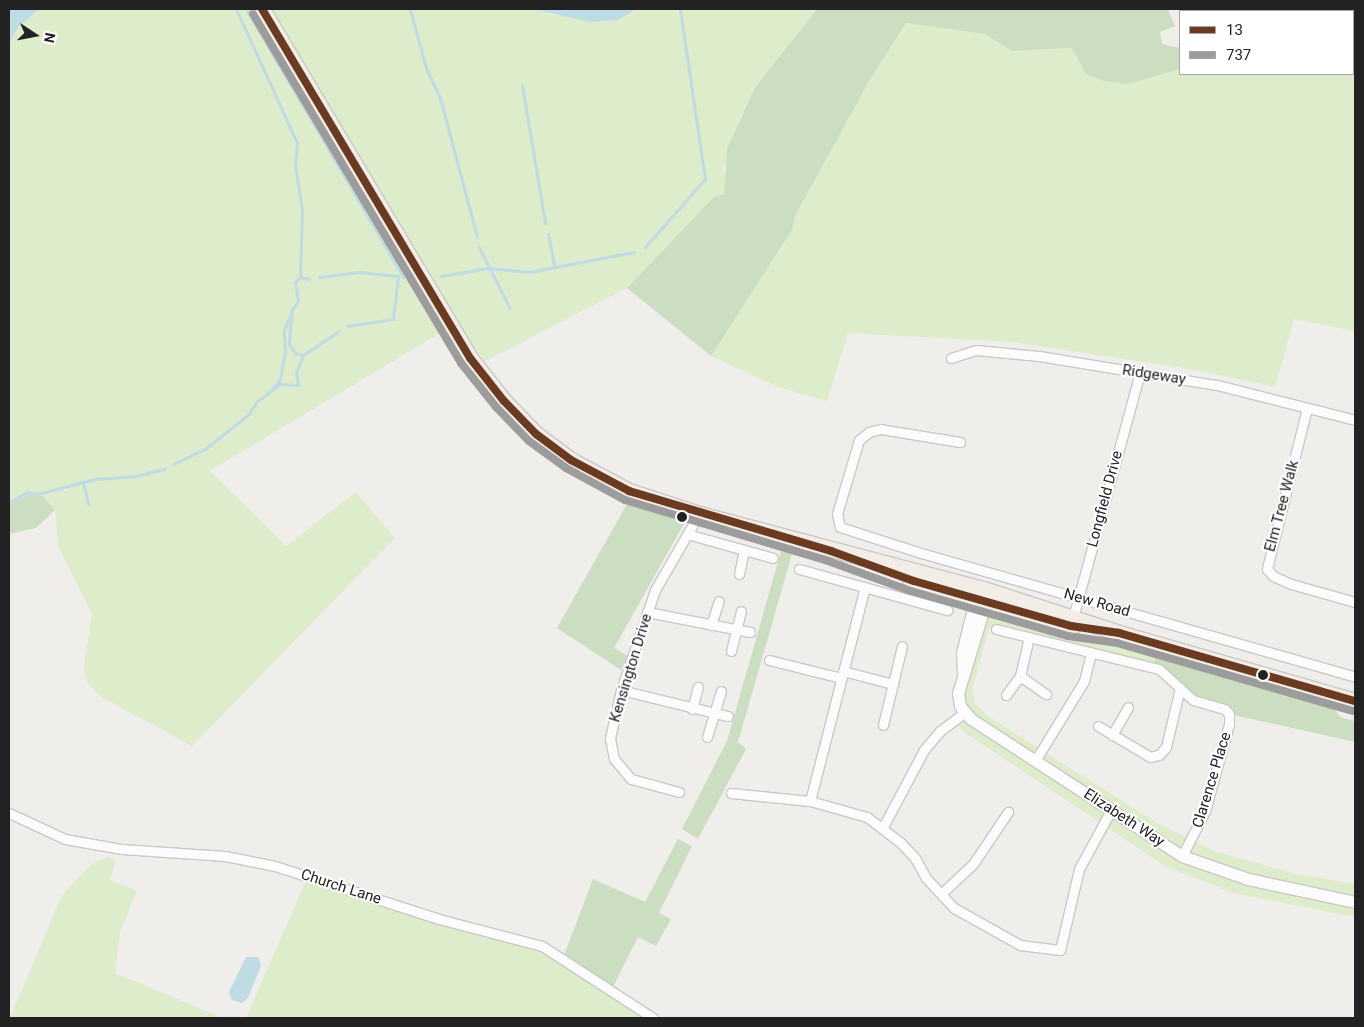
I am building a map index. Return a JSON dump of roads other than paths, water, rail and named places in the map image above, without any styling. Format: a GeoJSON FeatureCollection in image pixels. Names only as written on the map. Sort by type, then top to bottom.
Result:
{"type":"FeatureCollection","features":[{"type":"Feature","properties":{"kind":"main road","name":"New Road"},"geometry":{"type":"LineString","coordinates":[[262,9],[470,358],[504,402],[536,434],[571,460],[629,491],[699,514],[831,550],[981,597],[1119,633],[1355,701]]}},
{"type":"Feature","properties":{"kind":"main road","name":"New Road"},"geometry":{"type":"LineString","coordinates":[[1248,670],[1311,680],[1355,692]]}},
{"type":"Feature","properties":{"kind":"street","name":"Ridgeway"},"geometry":{"type":"LineString","coordinates":[[951,358],[976,350],[1140,372],[1217,385],[1355,420]]}},
{"type":"Feature","properties":{"kind":"street","name":"Longfield Drive"},"geometry":{"type":"LineString","coordinates":[[1072,621],[1140,372]]}},
{"type":"Feature","properties":{"kind":"street","name":"Elm Tree Walk"},"geometry":{"type":"LineString","coordinates":[[1307,408],[1267,569],[1273,576],[1290,584],[1355,602]]}},
{"type":"Feature","properties":{"kind":"street","name":"New Road"},"geometry":{"type":"LineString","coordinates":[[960,442],[881,429],[868,432],[859,440],[837,514],[840,527],[1078,598],[1355,677]]}},
{"type":"Feature","properties":{"kind":"street","name":"Kensington Drive"},"geometry":{"type":"LineString","coordinates":[[679,792],[631,779],[614,759],[610,738],[621,690],[655,590],[699,514]]}},
{"type":"Feature","properties":{"kind":"street"},"geometry":{"type":"LineString","coordinates":[[687,534],[773,558]]}},
{"type":"Feature","properties":{"kind":"street"},"geometry":{"type":"LineString","coordinates":[[739,574],[744,550]]}},
{"type":"Feature","properties":{"kind":"street"},"geometry":{"type":"LineString","coordinates":[[799,568],[947,610]]}},
{"type":"Feature","properties":{"kind":"street"},"geometry":{"type":"LineString","coordinates":[[810,801],[865,587]]}},
{"type":"Feature","properties":{"kind":"street"},"geometry":{"type":"LineString","coordinates":[[883,827],[924,750],[940,731],[965,712],[958,700],[963,674],[973,652],[981,597]]}},
{"type":"Feature","properties":{"kind":"street"},"geometry":{"type":"LineString","coordinates":[[711,625],[719,601]]}},
{"type":"Feature","properties":{"kind":"street"},"geometry":{"type":"LineString","coordinates":[[731,651],[741,611]]}},
{"type":"Feature","properties":{"kind":"street"},"geometry":{"type":"LineString","coordinates":[[647,612],[750,632]]}},
{"type":"Feature","properties":{"kind":"street","name":"Clarence Place"},"geometry":{"type":"LineString","coordinates":[[996,629],[1159,669],[1193,700],[1225,708],[1229,714],[1205,811],[1182,856]]}},
{"type":"Feature","properties":{"kind":"street"},"geometry":{"type":"LineString","coordinates":[[1006,695],[1020,676],[1029,638]]}},
{"type":"Feature","properties":{"kind":"street"},"geometry":{"type":"LineString","coordinates":[[883,725],[902,646]]}},
{"type":"Feature","properties":{"kind":"street"},"geometry":{"type":"LineString","coordinates":[[1035,761],[1084,681],[1092,653]]}},
{"type":"Feature","properties":{"kind":"street"},"geometry":{"type":"LineString","coordinates":[[769,660],[893,684]]}},
{"type":"Feature","properties":{"kind":"street"},"geometry":{"type":"LineString","coordinates":[[1020,676],[1046,694]]}},
{"type":"Feature","properties":{"kind":"street"},"geometry":{"type":"LineString","coordinates":[[692,709],[698,687]]}},
{"type":"Feature","properties":{"kind":"street"},"geometry":{"type":"LineString","coordinates":[[1098,726],[1150,757],[1159,755],[1166,747],[1180,688]]}},
{"type":"Feature","properties":{"kind":"street"},"geometry":{"type":"LineString","coordinates":[[621,690],[692,709],[728,716]]}},
{"type":"Feature","properties":{"kind":"street"},"geometry":{"type":"LineString","coordinates":[[706,737],[720,691]]}},
{"type":"Feature","properties":{"kind":"street"},"geometry":{"type":"LineString","coordinates":[[1112,735],[1128,707]]}},
{"type":"Feature","properties":{"kind":"street","name":"Elizabeth Way"},"geometry":{"type":"LineString","coordinates":[[965,712],[1035,761],[1182,856],[1248,880],[1340,896],[1355,902]]}},
{"type":"Feature","properties":{"kind":"street"},"geometry":{"type":"LineString","coordinates":[[731,793],[810,801],[867,817],[883,827],[915,858],[926,878],[954,908],[1004,938],[1020,944],[1060,950],[1079,869],[1111,810]]}},
{"type":"Feature","properties":{"kind":"street"},"geometry":{"type":"LineString","coordinates":[[940,894],[973,864],[1008,812]]}},
{"type":"Feature","properties":{"kind":"street","name":"Church Lane"},"geometry":{"type":"LineString","coordinates":[[9,813],[66,839],[122,849],[225,856],[275,866],[439,919],[542,946],[653,1018]]}},
{"type":"Feature","properties":{"kind":"street","name":"Elizabeth Way"},"geometry":{"type":"LineString","coordinates":[[1340,896],[1355,895]]}},
{"type":"Feature","properties":{"kind":"water"},"geometry":{"type":"Polygon","coordinates":[[[9,9],[39,9],[18,27],[9,45],[9,9]]]}},
{"type":"Feature","properties":{"kind":"water"},"geometry":{"type":"Polygon","coordinates":[[[531,9],[636,9],[618,20],[591,22],[531,9]]]}},
{"type":"Feature","properties":{"kind":"water"},"geometry":{"type":"Polygon","coordinates":[[[246,957],[258,957],[261,966],[248,998],[242,1003],[232,1000],[229,992],[246,957]]]}},
{"type":"Feature","properties":{"kind":"waterway"},"geometry":{"type":"LineString","coordinates":[[236,9],[297,143],[295,165],[302,210],[300,277],[309,279]]}},
{"type":"Feature","properties":{"kind":"waterway"},"geometry":{"type":"LineString","coordinates":[[246,9],[403,277]]}},
{"type":"Feature","properties":{"kind":"waterway"},"geometry":{"type":"LineString","coordinates":[[410,9],[426,68],[440,98],[477,237]]}},
{"type":"Feature","properties":{"kind":"waterway"},"geometry":{"type":"LineString","coordinates":[[645,247],[705,179],[680,9]]}},
{"type":"Feature","properties":{"kind":"waterway"},"geometry":{"type":"LineString","coordinates":[[522,85],[545,223]]}},
{"type":"Feature","properties":{"kind":"waterway"},"geometry":{"type":"LineString","coordinates":[[548,234],[554,266]]}},
{"type":"Feature","properties":{"kind":"waterway"},"geometry":{"type":"LineString","coordinates":[[479,247],[510,309]]}},
{"type":"Feature","properties":{"kind":"waterway"},"geometry":{"type":"LineString","coordinates":[[441,276],[487,268],[529,272],[634,252]]}},
{"type":"Feature","properties":{"kind":"waterway"},"geometry":{"type":"LineString","coordinates":[[319,277],[358,272],[398,276]]}},
{"type":"Feature","properties":{"kind":"waterway"},"geometry":{"type":"LineString","coordinates":[[347,326],[393,319],[398,276]]}},
{"type":"Feature","properties":{"kind":"waterway"},"geometry":{"type":"LineString","coordinates":[[300,277],[295,282],[298,301],[292,310],[290,327],[289,344],[295,353],[303,355],[339,331]]}},
{"type":"Feature","properties":{"kind":"waterway"},"geometry":{"type":"LineString","coordinates":[[272,389],[280,379],[285,352],[284,330],[292,311]]}},
{"type":"Feature","properties":{"kind":"waterway"},"geometry":{"type":"LineString","coordinates":[[173,464],[205,449],[249,414],[256,402],[280,384],[298,385],[296,373],[303,355]]}},
{"type":"Feature","properties":{"kind":"waterway"},"geometry":{"type":"LineString","coordinates":[[9,502],[28,492],[37,494],[95,479],[136,476],[165,469]]}},
{"type":"Feature","properties":{"kind":"waterway"},"geometry":{"type":"LineString","coordinates":[[83,482],[88,504]]}}]}
